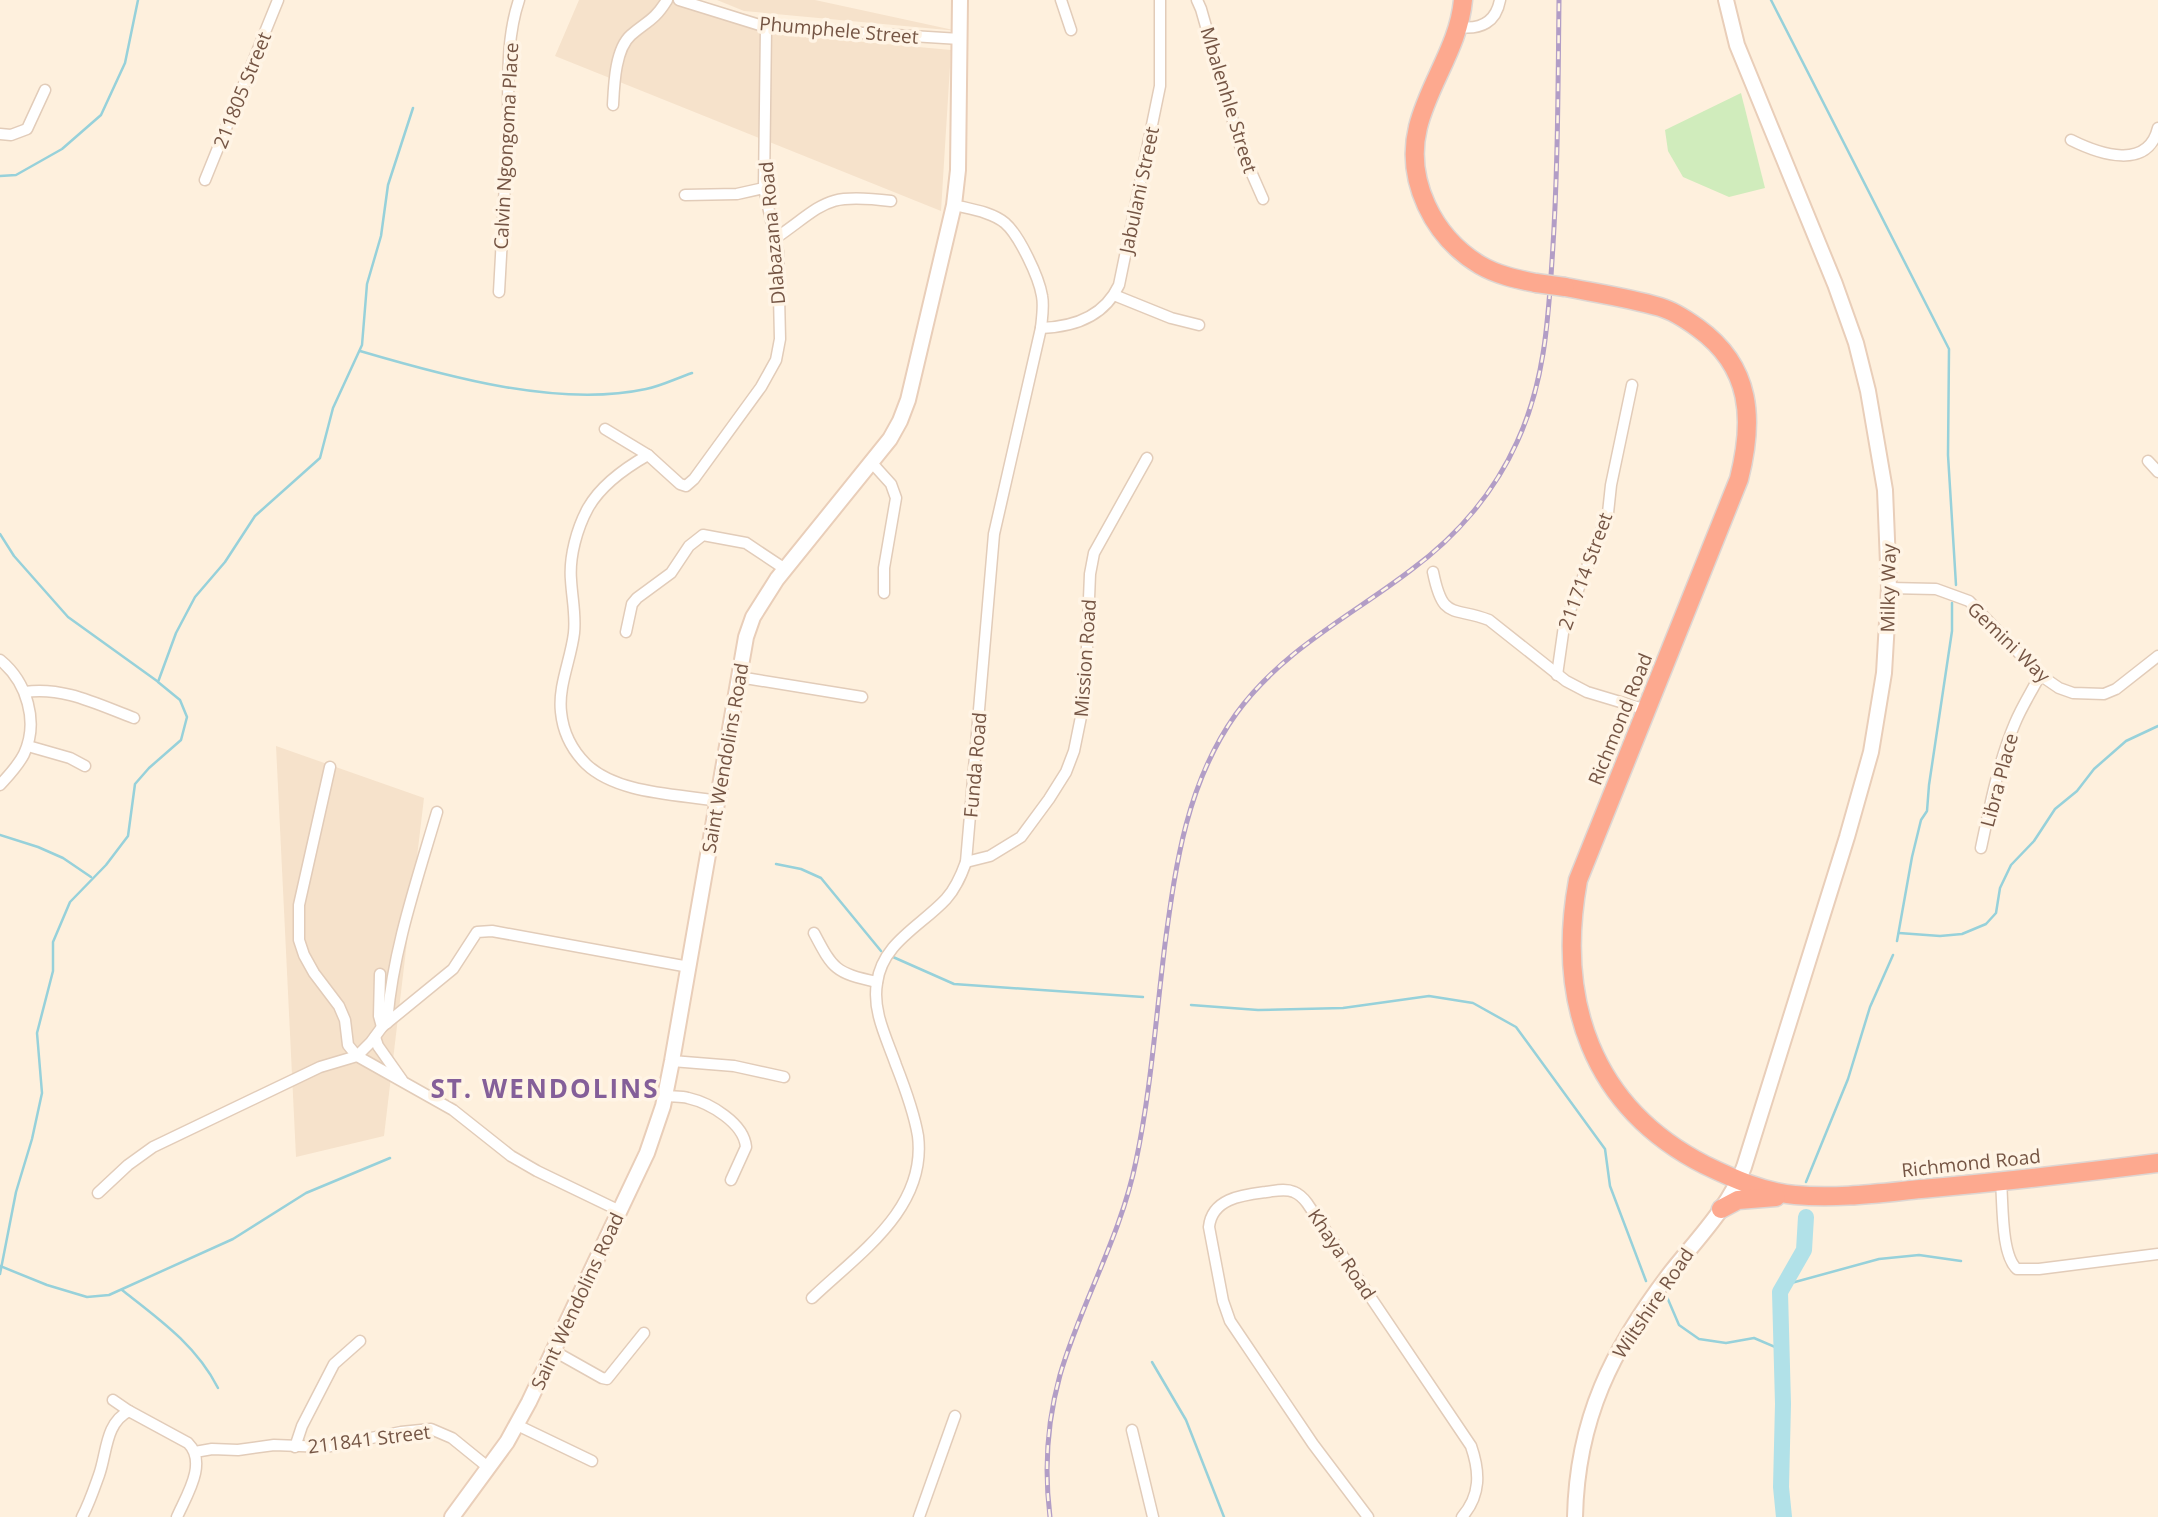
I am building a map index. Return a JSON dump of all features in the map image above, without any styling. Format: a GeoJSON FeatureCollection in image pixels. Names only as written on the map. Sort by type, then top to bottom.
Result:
{"type":"FeatureCollection","features":[{"type":"Feature","properties":{"kind":"highway","name":"Richmond Road"},"geometry":{"type":"LineString","coordinates":[[1463,0],[1459,27],[1418,127],[1415,150],[1422,197],[1435,223],[1454,246],[1480,265],[1509,278],[1663,307],[1685,319],[1705,333],[1729,360],[1742,385],[1747,404],[1748,437],[1739,479],[1578,880],[1572,915],[1574,988],[1580,1018],[1595,1058],[1611,1087],[1633,1113],[1665,1140],[1696,1160],[1738,1182],[1794,1195],[1857,1195],[2001,1182],[2158,1163]]}},
{"type":"Feature","properties":{"kind":"highway"},"geometry":{"type":"LineString","coordinates":[[1721,1209],[1738,1200],[1794,1195]]}},
{"type":"Feature","properties":{"kind":"street","name":"211805 Street"},"geometry":{"type":"LineString","coordinates":[[205,180],[278,0]]}},
{"type":"Feature","properties":{"kind":"street","name":"Calvin Ngongoma Place"},"geometry":{"type":"LineString","coordinates":[[499,292],[509,54],[511,30],[519,0]]}},
{"type":"Feature","properties":{"kind":"street"},"geometry":{"type":"LineString","coordinates":[[613,105],[615,71],[625,41],[654,18],[667,0]]}},
{"type":"Feature","properties":{"kind":"street","name":"Phumphele Street"},"geometry":{"type":"LineString","coordinates":[[679,0],[766,27],[960,38]]}},
{"type":"Feature","properties":{"kind":"street","name":"Saint Wendolins Road"},"geometry":{"type":"LineString","coordinates":[[452,1517],[489,1468],[517,1424],[647,1153],[666,1096],[746,637],[752,617],[785,569],[872,463],[900,421],[908,400],[954,205],[958,170],[960,0]]}},
{"type":"Feature","properties":{"kind":"street"},"geometry":{"type":"LineString","coordinates":[[1061,0],[1071,30]]}},
{"type":"Feature","properties":{"kind":"street","name":"Jabulani Street"},"geometry":{"type":"LineString","coordinates":[[1041,328],[1061,328],[1088,319],[1114,295],[1122,274],[1160,86],[1160,0]]}},
{"type":"Feature","properties":{"kind":"street","name":"Mbalenhle Street"},"geometry":{"type":"LineString","coordinates":[[1197,0],[1241,149],[1263,199]]}},
{"type":"Feature","properties":{"kind":"street"},"geometry":{"type":"LineString","coordinates":[[1459,27],[1474,29],[1488,24],[1500,0]]}},
{"type":"Feature","properties":{"kind":"street","name":"Milky Way"},"geometry":{"type":"LineString","coordinates":[[1726,0],[1737,45],[1835,284],[1856,343],[1868,391],[1885,490],[1889,588],[1884,673],[1871,752],[1831,889],[1738,1182]]}},
{"type":"Feature","properties":{"kind":"street","name":"Dlabazana Road"},"geometry":{"type":"LineString","coordinates":[[648,455],[680,484],[686,486],[694,479],[761,387],[776,360],[780,339],[776,238],[764,188],[766,27]]}},
{"type":"Feature","properties":{"kind":"street"},"geometry":{"type":"LineString","coordinates":[[0,134],[11,135],[27,129],[46,90]]}},
{"type":"Feature","properties":{"kind":"street"},"geometry":{"type":"LineString","coordinates":[[2071,140],[2087,148],[2135,156],[2147,148],[2155,138],[2158,128]]}},
{"type":"Feature","properties":{"kind":"street"},"geometry":{"type":"LineString","coordinates":[[685,195],[737,194],[764,188]]}},
{"type":"Feature","properties":{"kind":"street"},"geometry":{"type":"LineString","coordinates":[[776,238],[808,212],[829,200],[861,197],[891,201]]}},
{"type":"Feature","properties":{"kind":"street","name":"Funda Road"},"geometry":{"type":"LineString","coordinates":[[811,1298],[896,1217],[912,1187],[915,1175],[918,1148],[915,1122],[878,1016],[877,982],[893,946],[945,900],[955,888],[967,862],[993,541],[1041,328],[1043,297],[1014,233],[1004,222],[990,214],[954,205]]}},
{"type":"Feature","properties":{"kind":"street"},"geometry":{"type":"LineString","coordinates":[[1114,295],[1199,325]]}},
{"type":"Feature","properties":{"kind":"street","name":"211714 Street"},"geometry":{"type":"LineString","coordinates":[[1557,674],[1563,626],[1608,513],[1611,485],[1632,385]]}},
{"type":"Feature","properties":{"kind":"street"},"geometry":{"type":"LineString","coordinates":[[605,429],[648,455],[613,479],[588,508],[579,529],[571,564],[575,606],[574,635],[560,705],[567,737],[575,750],[599,774],[615,783],[718,801]]}},
{"type":"Feature","properties":{"kind":"street","name":"Mission Road"},"geometry":{"type":"LineString","coordinates":[[967,862],[990,856],[1021,837],[1066,772],[1074,751],[1085,697],[1090,574],[1094,553],[1147,458]]}},
{"type":"Feature","properties":{"kind":"street"},"geometry":{"type":"LineString","coordinates":[[2148,461],[2158,472]]}},
{"type":"Feature","properties":{"kind":"street"},"geometry":{"type":"LineString","coordinates":[[872,463],[891,484],[896,498],[884,568],[884,593]]}},
{"type":"Feature","properties":{"kind":"street"},"geometry":{"type":"LineString","coordinates":[[626,632],[632,604],[637,597],[671,573],[689,546],[703,535],[746,542],[785,569]]}},
{"type":"Feature","properties":{"kind":"street"},"geometry":{"type":"LineString","coordinates":[[1433,572],[1440,598],[1450,610],[1457,614],[1489,620],[1557,674],[1587,692],[1648,710]]}},
{"type":"Feature","properties":{"kind":"street","name":"Gemini Way"},"geometry":{"type":"LineString","coordinates":[[1889,588],[1936,589],[1969,601],[2040,675],[2059,688],[2073,693],[2090,696],[2104,694],[2126,682],[2158,656]]}},
{"type":"Feature","properties":{"kind":"street"},"geometry":{"type":"LineString","coordinates":[[0,660],[18,678],[25,692],[30,717],[28,746],[13,771],[0,785]]}},
{"type":"Feature","properties":{"kind":"street","name":"Libra Place"},"geometry":{"type":"LineString","coordinates":[[1981,848],[2006,745],[2040,675]]}},
{"type":"Feature","properties":{"kind":"street"},"geometry":{"type":"LineString","coordinates":[[739,677],[862,697]]}},
{"type":"Feature","properties":{"kind":"street"},"geometry":{"type":"LineString","coordinates":[[25,692],[41,689],[58,692],[134,719]]}},
{"type":"Feature","properties":{"kind":"street"},"geometry":{"type":"LineString","coordinates":[[28,746],[70,758],[85,766]]}},
{"type":"Feature","properties":{"kind":"street"},"geometry":{"type":"LineString","coordinates":[[330,767],[299,905],[299,940],[309,964],[339,1006],[345,1020],[348,1045],[357,1056],[464,1117],[511,1156],[560,1183],[620,1210]]}},
{"type":"Feature","properties":{"kind":"street"},"geometry":{"type":"LineString","coordinates":[[384,1025],[411,902],[437,812]]}},
{"type":"Feature","properties":{"kind":"street"},"geometry":{"type":"LineString","coordinates":[[98,1193],[128,1165],[153,1147],[320,1067],[357,1056],[384,1025],[453,968],[477,932],[689,967]]}},
{"type":"Feature","properties":{"kind":"street"},"geometry":{"type":"LineString","coordinates":[[814,933],[822,953],[831,963],[849,975],[877,982]]}},
{"type":"Feature","properties":{"kind":"street"},"geometry":{"type":"LineString","coordinates":[[380,974],[379,1016],[384,1025]]}},
{"type":"Feature","properties":{"kind":"street"},"geometry":{"type":"LineString","coordinates":[[375,1037],[378,1046],[402,1080]]}},
{"type":"Feature","properties":{"kind":"street"},"geometry":{"type":"LineString","coordinates":[[672,1061],[734,1066],[784,1077]]}},
{"type":"Feature","properties":{"kind":"street"},"geometry":{"type":"LineString","coordinates":[[666,1096],[685,1097],[701,1102],[730,1120],[741,1131],[746,1147],[731,1180]]}},
{"type":"Feature","properties":{"kind":"street","name":"Wiltshire Road"},"geometry":{"type":"LineString","coordinates":[[1575,1517],[1579,1463],[1586,1428],[1609,1368],[1646,1308],[1721,1209],[1738,1182]]}},
{"type":"Feature","properties":{"kind":"street"},"geometry":{"type":"LineString","coordinates":[[2001,1182],[2008,1252],[2012,1265],[2017,1269],[2039,1269],[2158,1254]]}},
{"type":"Feature","properties":{"kind":"street","name":"Khaya Road"},"geometry":{"type":"LineString","coordinates":[[1368,1517],[1313,1444],[1230,1321],[1223,1301],[1209,1227],[1212,1216],[1227,1200],[1285,1190],[1294,1192],[1307,1203],[1471,1446],[1477,1463],[1478,1478],[1476,1493],[1462,1517]]}},
{"type":"Feature","properties":{"kind":"street"},"geometry":{"type":"LineString","coordinates":[[554,1351],[607,1379],[644,1333]]}},
{"type":"Feature","properties":{"kind":"street"},"geometry":{"type":"LineString","coordinates":[[295,1447],[302,1426],[334,1364],[360,1341]]}},
{"type":"Feature","properties":{"kind":"street"},"geometry":{"type":"LineString","coordinates":[[113,1400],[188,1443],[195,1452],[195,1474],[177,1517]]}},
{"type":"Feature","properties":{"kind":"street"},"geometry":{"type":"LineString","coordinates":[[82,1517],[100,1475],[105,1448],[114,1424],[129,1411]]}},
{"type":"Feature","properties":{"kind":"street"},"geometry":{"type":"LineString","coordinates":[[919,1517],[955,1416]]}},
{"type":"Feature","properties":{"kind":"street"},"geometry":{"type":"LineString","coordinates":[[517,1424],[592,1461]]}},
{"type":"Feature","properties":{"kind":"street","name":"211841 Street"},"geometry":{"type":"LineString","coordinates":[[195,1452],[274,1445],[326,1447],[401,1432],[431,1429],[452,1438],[489,1468]]}},
{"type":"Feature","properties":{"kind":"street"},"geometry":{"type":"LineString","coordinates":[[1133,1436],[1153,1517]]}},
{"type":"Feature","properties":{"kind":"shaded area"},"geometry":{"type":"Polygon","coordinates":[[[579,0],[687,0],[766,33],[951,50],[941,211],[555,56],[579,0]]]}},
{"type":"Feature","properties":{"kind":"shaded area"},"geometry":{"type":"Polygon","coordinates":[[[717,0],[815,0],[958,31],[744,11],[717,0]]]}},
{"type":"Feature","properties":{"kind":"shaded area"},"geometry":{"type":"Polygon","coordinates":[[[276,746],[424,798],[384,1136],[296,1157],[276,746]]]}},
{"type":"Feature","properties":{"kind":"green space"},"geometry":{"type":"Polygon","coordinates":[[[1741,93],[1765,188],[1729,197],[1683,177],[1668,151],[1665,130],[1741,93]]]}},
{"type":"Feature","properties":{"kind":"waterway"},"geometry":{"type":"LineString","coordinates":[[0,176],[16,175],[62,149],[101,115],[125,63],[138,0]]}},
{"type":"Feature","properties":{"kind":"waterway"},"geometry":{"type":"LineString","coordinates":[[1771,0],[1949,349],[1948,455],[1956,585]]}},
{"type":"Feature","properties":{"kind":"waterway"},"geometry":{"type":"LineString","coordinates":[[0,1274],[16,1192],[42,1093],[37,1033],[53,971],[53,942],[70,902],[106,865],[128,836],[135,784],[181,740],[187,717],[180,700],[158,682],[176,633],[195,597],[225,562],[255,516],[320,458],[333,408],[362,345],[367,284],[381,236],[388,185],[413,108]]}},
{"type":"Feature","properties":{"kind":"waterway"},"geometry":{"type":"LineString","coordinates":[[360,351],[465,379],[539,392],[576,395],[646,389],[692,373]]}},
{"type":"Feature","properties":{"kind":"waterway"},"geometry":{"type":"LineString","coordinates":[[0,534],[14,556],[68,617],[157,681]]}},
{"type":"Feature","properties":{"kind":"waterway"},"geometry":{"type":"LineString","coordinates":[[1897,941],[1912,857],[1921,820],[1927,811],[1952,631],[1952,603]]}},
{"type":"Feature","properties":{"kind":"waterway"},"geometry":{"type":"LineString","coordinates":[[1899,933],[1940,936],[1962,934],[1986,924],[1996,913],[2000,888],[2011,865],[2034,841],[2055,809],[2077,791],[2094,769],[2126,741],[2158,726]]}},
{"type":"Feature","properties":{"kind":"waterway"},"geometry":{"type":"LineString","coordinates":[[0,835],[63,858],[91,877]]}},
{"type":"Feature","properties":{"kind":"waterway"},"geometry":{"type":"LineString","coordinates":[[776,864],[801,869],[821,878],[881,951]]}},
{"type":"Feature","properties":{"kind":"waterway"},"geometry":{"type":"LineString","coordinates":[[1806,1182],[1848,1079],[1870,1007],[1893,955]]}},
{"type":"Feature","properties":{"kind":"waterway"},"geometry":{"type":"LineString","coordinates":[[893,957],[954,984],[1143,997]]}},
{"type":"Feature","properties":{"kind":"waterway"},"geometry":{"type":"LineString","coordinates":[[1191,1005],[1258,1010],[1343,1008],[1429,996],[1473,1003],[1516,1027],[1605,1149],[1610,1186],[1646,1281]]}},
{"type":"Feature","properties":{"kind":"waterway"},"geometry":{"type":"LineString","coordinates":[[0,1266],[47,1285],[87,1297],[109,1295],[233,1239],[306,1193],[390,1158]]}},
{"type":"Feature","properties":{"kind":"waterway"},"geometry":{"type":"LineString","coordinates":[[1784,1517],[1781,1487],[1783,1404],[1780,1292],[1804,1250],[1806,1217]]}},
{"type":"Feature","properties":{"kind":"waterway"},"geometry":{"type":"LineString","coordinates":[[1784,1285],[1879,1259],[1919,1255],[1961,1261]]}},
{"type":"Feature","properties":{"kind":"waterway"},"geometry":{"type":"LineString","coordinates":[[122,1290],[163,1322],[188,1346],[218,1388]]}},
{"type":"Feature","properties":{"kind":"waterway"},"geometry":{"type":"LineString","coordinates":[[1667,1297],[1679,1325],[1699,1339],[1726,1343],[1754,1338],[1780,1349]]}},
{"type":"Feature","properties":{"kind":"waterway"},"geometry":{"type":"LineString","coordinates":[[1152,1362],[1186,1420],[1224,1517]]}},
{"type":"Feature","properties":{"kind":"railway"},"geometry":{"type":"LineString","coordinates":[[1050,1517],[1047,1481],[1052,1410],[1069,1348],[1121,1216],[1136,1161],[1179,853],[1195,795],[1206,768],[1219,740],[1236,714],[1274,671],[1318,635],[1428,557],[1472,513],[1508,461],[1526,420],[1539,376],[1550,284],[1557,163],[1559,0]]}},
{"type":"Feature","properties":{"kind":"district","name":"ST. WENDOLINS"},"geometry":{"type":"Point","coordinates":[545,1089]}}]}
